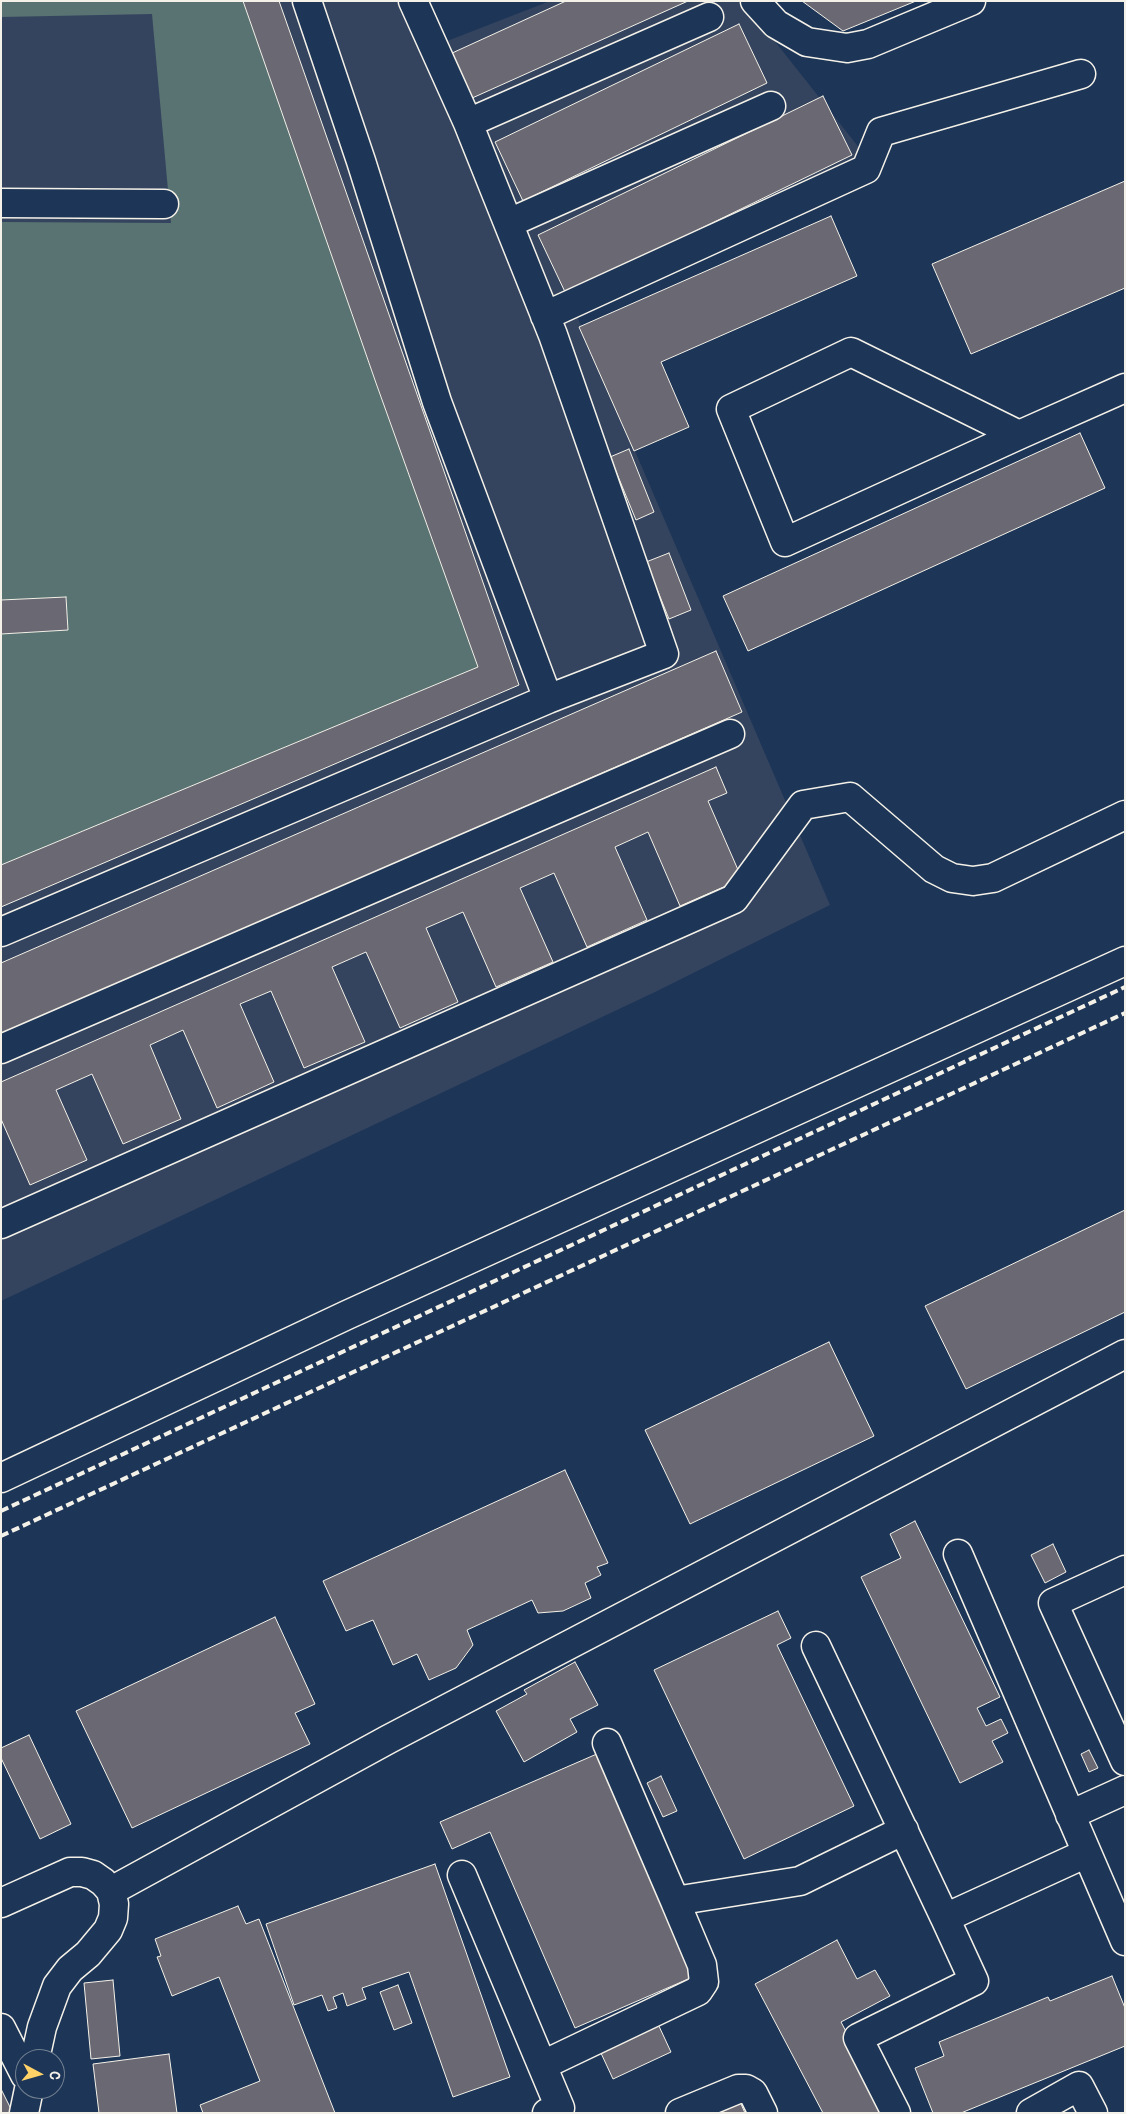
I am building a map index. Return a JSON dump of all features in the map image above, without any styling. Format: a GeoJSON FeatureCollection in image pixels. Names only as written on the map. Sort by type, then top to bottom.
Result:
{"type":"FeatureCollection","features":[{"type":"Feature","properties":{"kind":"lane"},"geometry":{"type":"LineString","coordinates":[[307,1],[437,402],[548,699]]}},
{"type":"Feature","properties":{"kind":"lane"},"geometry":{"type":"LineString","coordinates":[[1,932],[548,699],[664,654],[545,316],[468,123],[413,1]]}},
{"type":"Feature","properties":{"kind":"lane"},"geometry":{"type":"LineString","coordinates":[[755,1],[776,24],[807,42],[847,48],[868,44],[971,1]]}},
{"type":"Feature","properties":{"kind":"lane"},"geometry":{"type":"LineString","coordinates":[[468,123],[709,17]]}},
{"type":"Feature","properties":{"kind":"lane"},"geometry":{"type":"LineString","coordinates":[[545,316],[866,169],[881,132],[1081,74]]}},
{"type":"Feature","properties":{"kind":"lane"},"geometry":{"type":"LineString","coordinates":[[509,223],[771,106]]}},
{"type":"Feature","properties":{"kind":"lane"},"geometry":{"type":"LineString","coordinates":[[1,203],[164,204]]}},
{"type":"Feature","properties":{"kind":"lane"},"geometry":{"type":"LineString","coordinates":[[1019,434],[851,352],[731,408],[785,542],[1019,434],[1125,388]]}},
{"type":"Feature","properties":{"kind":"lane"},"geometry":{"type":"LineString","coordinates":[[1,1050],[730,734]]}},
{"type":"Feature","properties":{"kind":"lane"},"geometry":{"type":"LineString","coordinates":[[1,1224],[734,899],[803,805],[850,797],[934,869],[952,878],[973,881],[993,878],[1125,814]]}},
{"type":"Feature","properties":{"kind":"lane"},"geometry":{"type":"LineString","coordinates":[[1,1478],[348,1316],[1125,961]]}},
{"type":"Feature","properties":{"kind":"lane"},"geometry":{"type":"LineString","coordinates":[[111,1890],[389,1739],[1125,1354]]}},
{"type":"Feature","properties":{"kind":"lane"},"geometry":{"type":"LineString","coordinates":[[958,1554],[1125,1941]]}},
{"type":"Feature","properties":{"kind":"lane"},"geometry":{"type":"LineString","coordinates":[[1125,1570],[1053,1603],[1125,1761]]}},
{"type":"Feature","properties":{"kind":"lane"},"geometry":{"type":"LineString","coordinates":[[816,1646],[974,1981],[858,2038],[896,2113]]}},
{"type":"Feature","properties":{"kind":"lane"},"geometry":{"type":"LineString","coordinates":[[543,2065],[698,1991],[704,1982],[702,1965],[607,1743]]}},
{"type":"Feature","properties":{"kind":"lane"},"geometry":{"type":"LineString","coordinates":[[1070,1815],[1122,1798]]}},
{"type":"Feature","properties":{"kind":"lane"},"geometry":{"type":"LineString","coordinates":[[676,1901],[800,1881],[904,1830]]}},
{"type":"Feature","properties":{"kind":"lane"},"geometry":{"type":"LineString","coordinates":[[945,1918],[1086,1853]]}},
{"type":"Feature","properties":{"kind":"lane"},"geometry":{"type":"LineString","coordinates":[[1,1902],[70,1872],[82,1872],[93,1875],[111,1890],[114,1904],[113,1918],[108,1930],[88,1954],[70,1969],[57,1986],[42,2027],[37,2049]]}},
{"type":"Feature","properties":{"kind":"lane"},"geometry":{"type":"LineString","coordinates":[[462,1875],[543,2065],[560,2111]]}},
{"type":"Feature","properties":{"kind":"lane"},"geometry":{"type":"LineString","coordinates":[[1,2028],[15,2055]]}},
{"type":"Feature","properties":{"kind":"lane"},"geometry":{"type":"LineString","coordinates":[[1031,2113],[1079,2086],[1093,2113]]}},
{"type":"Feature","properties":{"kind":"lane"},"geometry":{"type":"LineString","coordinates":[[680,2113],[738,2089],[746,2089],[753,2093],[763,2113]]}},
{"type":"Feature","properties":{"kind":"lane"},"geometry":{"type":"LineString","coordinates":[[24,2113],[27,2099]]}},
{"type":"Feature","properties":{"kind":"shaded area"},"geometry":{"type":"Polygon","coordinates":[[[1,1],[403,1],[424,50],[550,1],[743,1],[879,173],[574,309],[830,905],[655,992],[1,1301],[1,1]]]}},
{"type":"Feature","properties":{"kind":"green space"},"geometry":{"type":"Polygon","coordinates":[[[1,1],[243,1],[376,383],[478,667],[1,865],[1,634],[68,630],[66,597],[1,600],[1,222],[171,223],[152,14],[1,17],[1,1]]]}},
{"type":"Feature","properties":{"kind":"building"},"geometry":{"type":"Polygon","coordinates":[[[243,1],[279,1],[519,685],[1,907],[1,865],[478,667],[376,383],[243,1]]]}},
{"type":"Feature","properties":{"kind":"building"},"geometry":{"type":"Polygon","coordinates":[[[566,1],[688,1],[470,99],[450,54],[566,1]]]}},
{"type":"Feature","properties":{"kind":"building"},"geometry":{"type":"Polygon","coordinates":[[[802,1],[916,1],[843,31],[802,1]]]}},
{"type":"Feature","properties":{"kind":"building"},"geometry":{"type":"Polygon","coordinates":[[[739,24],[767,83],[523,201],[495,142],[739,24]]]}},
{"type":"Feature","properties":{"kind":"building"},"geometry":{"type":"Polygon","coordinates":[[[823,96],[852,155],[566,294],[538,235],[823,96]]]}},
{"type":"Feature","properties":{"kind":"building"},"geometry":{"type":"Polygon","coordinates":[[[1125,181],[1125,288],[971,354],[932,264],[1125,181]]]}},
{"type":"Feature","properties":{"kind":"building"},"geometry":{"type":"Polygon","coordinates":[[[831,216],[857,276],[661,362],[689,427],[634,451],[579,327],[831,216]]]}},
{"type":"Feature","properties":{"kind":"building"},"geometry":{"type":"Polygon","coordinates":[[[1080,433],[1105,488],[748,651],[723,596],[1080,433]]]}},
{"type":"Feature","properties":{"kind":"building"},"geometry":{"type":"Polygon","coordinates":[[[629,449],[654,512],[636,520],[610,457],[629,449]]]}},
{"type":"Feature","properties":{"kind":"building"},"geometry":{"type":"Polygon","coordinates":[[[669,553],[691,610],[669,619],[646,562],[669,553]]]}},
{"type":"Feature","properties":{"kind":"building"},"geometry":{"type":"Polygon","coordinates":[[[66,597],[68,630],[1,634],[1,600],[66,597]]]}},
{"type":"Feature","properties":{"kind":"building"},"geometry":{"type":"Polygon","coordinates":[[[716,651],[742,712],[1,1035],[1,963],[716,651]]]}},
{"type":"Feature","properties":{"kind":"building"},"geometry":{"type":"Polygon","coordinates":[[[716,767],[727,793],[708,801],[742,879],[680,906],[648,832],[615,847],[647,920],[587,947],[554,873],[520,888],[553,962],[496,987],[463,912],[426,928],[458,1002],[400,1028],[366,952],[332,967],[365,1042],[304,1068],[271,991],[240,1004],[274,1082],[217,1108],[183,1030],[150,1045],[181,1119],[123,1144],[92,1074],[56,1090],[87,1160],[30,1185],[1,1119],[1,1082],[716,767]]]}},
{"type":"Feature","properties":{"kind":"building"},"geometry":{"type":"Polygon","coordinates":[[[1125,1210],[1125,1312],[966,1389],[925,1306],[1125,1210]]]}},
{"type":"Feature","properties":{"kind":"building"},"geometry":{"type":"Polygon","coordinates":[[[829,1342],[874,1436],[690,1524],[645,1430],[829,1342]]]}},
{"type":"Feature","properties":{"kind":"building"},"geometry":{"type":"Polygon","coordinates":[[[565,1470],[608,1563],[597,1567],[601,1575],[585,1583],[591,1598],[563,1611],[538,1613],[532,1600],[467,1630],[473,1645],[456,1668],[429,1680],[417,1654],[393,1665],[373,1620],[346,1631],[323,1581],[565,1470]]]}},
{"type":"Feature","properties":{"kind":"building"},"geometry":{"type":"Polygon","coordinates":[[[915,1521],[1000,1697],[977,1708],[986,1726],[1001,1719],[1008,1733],[992,1741],[1003,1762],[960,1783],[861,1577],[901,1558],[890,1534],[915,1521]]]}},
{"type":"Feature","properties":{"kind":"building"},"geometry":{"type":"Polygon","coordinates":[[[1053,1544],[1066,1572],[1045,1583],[1031,1555],[1053,1544]]]}},
{"type":"Feature","properties":{"kind":"building"},"geometry":{"type":"Polygon","coordinates":[[[778,1611],[791,1638],[777,1645],[854,1806],[744,1859],[654,1670],[778,1611]]]}},
{"type":"Feature","properties":{"kind":"building"},"geometry":{"type":"Polygon","coordinates":[[[275,1617],[315,1704],[295,1713],[310,1744],[132,1828],[76,1711],[275,1617]]]}},
{"type":"Feature","properties":{"kind":"building"},"geometry":{"type":"Polygon","coordinates":[[[575,1662],[598,1705],[570,1719],[577,1732],[524,1762],[496,1711],[527,1694],[524,1690],[575,1662]]]}},
{"type":"Feature","properties":{"kind":"building"},"geometry":{"type":"Polygon","coordinates":[[[29,1735],[71,1824],[40,1839],[1,1758],[1,1748],[29,1735]]]}},
{"type":"Feature","properties":{"kind":"building"},"geometry":{"type":"Polygon","coordinates":[[[606,1750],[702,1973],[575,2028],[490,1832],[452,1849],[440,1822],[606,1750]]]}},
{"type":"Feature","properties":{"kind":"building"},"geometry":{"type":"Polygon","coordinates":[[[1089,1750],[1098,1768],[1089,1772],[1081,1754],[1089,1750]]]}},
{"type":"Feature","properties":{"kind":"building"},"geometry":{"type":"Polygon","coordinates":[[[661,1776],[677,1811],[663,1817],[647,1783],[661,1776]]]}},
{"type":"Feature","properties":{"kind":"building"},"geometry":{"type":"Polygon","coordinates":[[[435,1864],[510,2077],[453,2097],[409,1972],[362,1988],[366,1999],[347,2006],[343,1993],[333,1997],[337,2008],[328,2011],[322,1995],[294,2005],[266,1924],[435,1864]]]}},
{"type":"Feature","properties":{"kind":"building"},"geometry":{"type":"Polygon","coordinates":[[[238,1906],[246,1924],[259,1919],[335,2113],[203,2113],[200,2105],[260,2081],[219,1977],[172,1996],[157,1957],[161,1956],[155,1939],[238,1906]]]}},
{"type":"Feature","properties":{"kind":"building"},"geometry":{"type":"Polygon","coordinates":[[[837,1940],[857,1979],[875,1970],[890,1996],[841,2022],[889,2113],[823,2113],[755,1984],[837,1940]]]}},
{"type":"Feature","properties":{"kind":"building"},"geometry":{"type":"Polygon","coordinates":[[[1112,1976],[1125,2008],[1125,2046],[961,2113],[933,2113],[915,2068],[944,2056],[939,2042],[1048,1997],[1050,2001],[1112,1976]]]}},
{"type":"Feature","properties":{"kind":"building"},"geometry":{"type":"Polygon","coordinates":[[[113,1980],[120,2056],[91,2059],[84,1983],[113,1980]]]}},
{"type":"Feature","properties":{"kind":"building"},"geometry":{"type":"Polygon","coordinates":[[[398,1985],[412,2023],[394,2030],[380,1992],[398,1985]]]}},
{"type":"Feature","properties":{"kind":"building"},"geometry":{"type":"Polygon","coordinates":[[[658,2024],[671,2052],[613,2079],[600,2051],[658,2024]]]}},
{"type":"Feature","properties":{"kind":"building"},"geometry":{"type":"Polygon","coordinates":[[[169,2054],[177,2113],[99,2113],[93,2064],[169,2054]]]}},
{"type":"Feature","properties":{"kind":"building"},"geometry":{"type":"Polygon","coordinates":[[[1,2089],[13,2113],[1,2113],[1,2089]]]}},
{"type":"Feature","properties":{"kind":"building"},"geometry":{"type":"Polygon","coordinates":[[[737,2095],[745,2113],[695,2113],[737,2095]]]}},
{"type":"Feature","properties":{"kind":"railway"},"geometry":{"type":"LineString","coordinates":[[1,1511],[1125,987]]}},
{"type":"Feature","properties":{"kind":"railway"},"geometry":{"type":"LineString","coordinates":[[1,1536],[1125,1013]]}}]}
